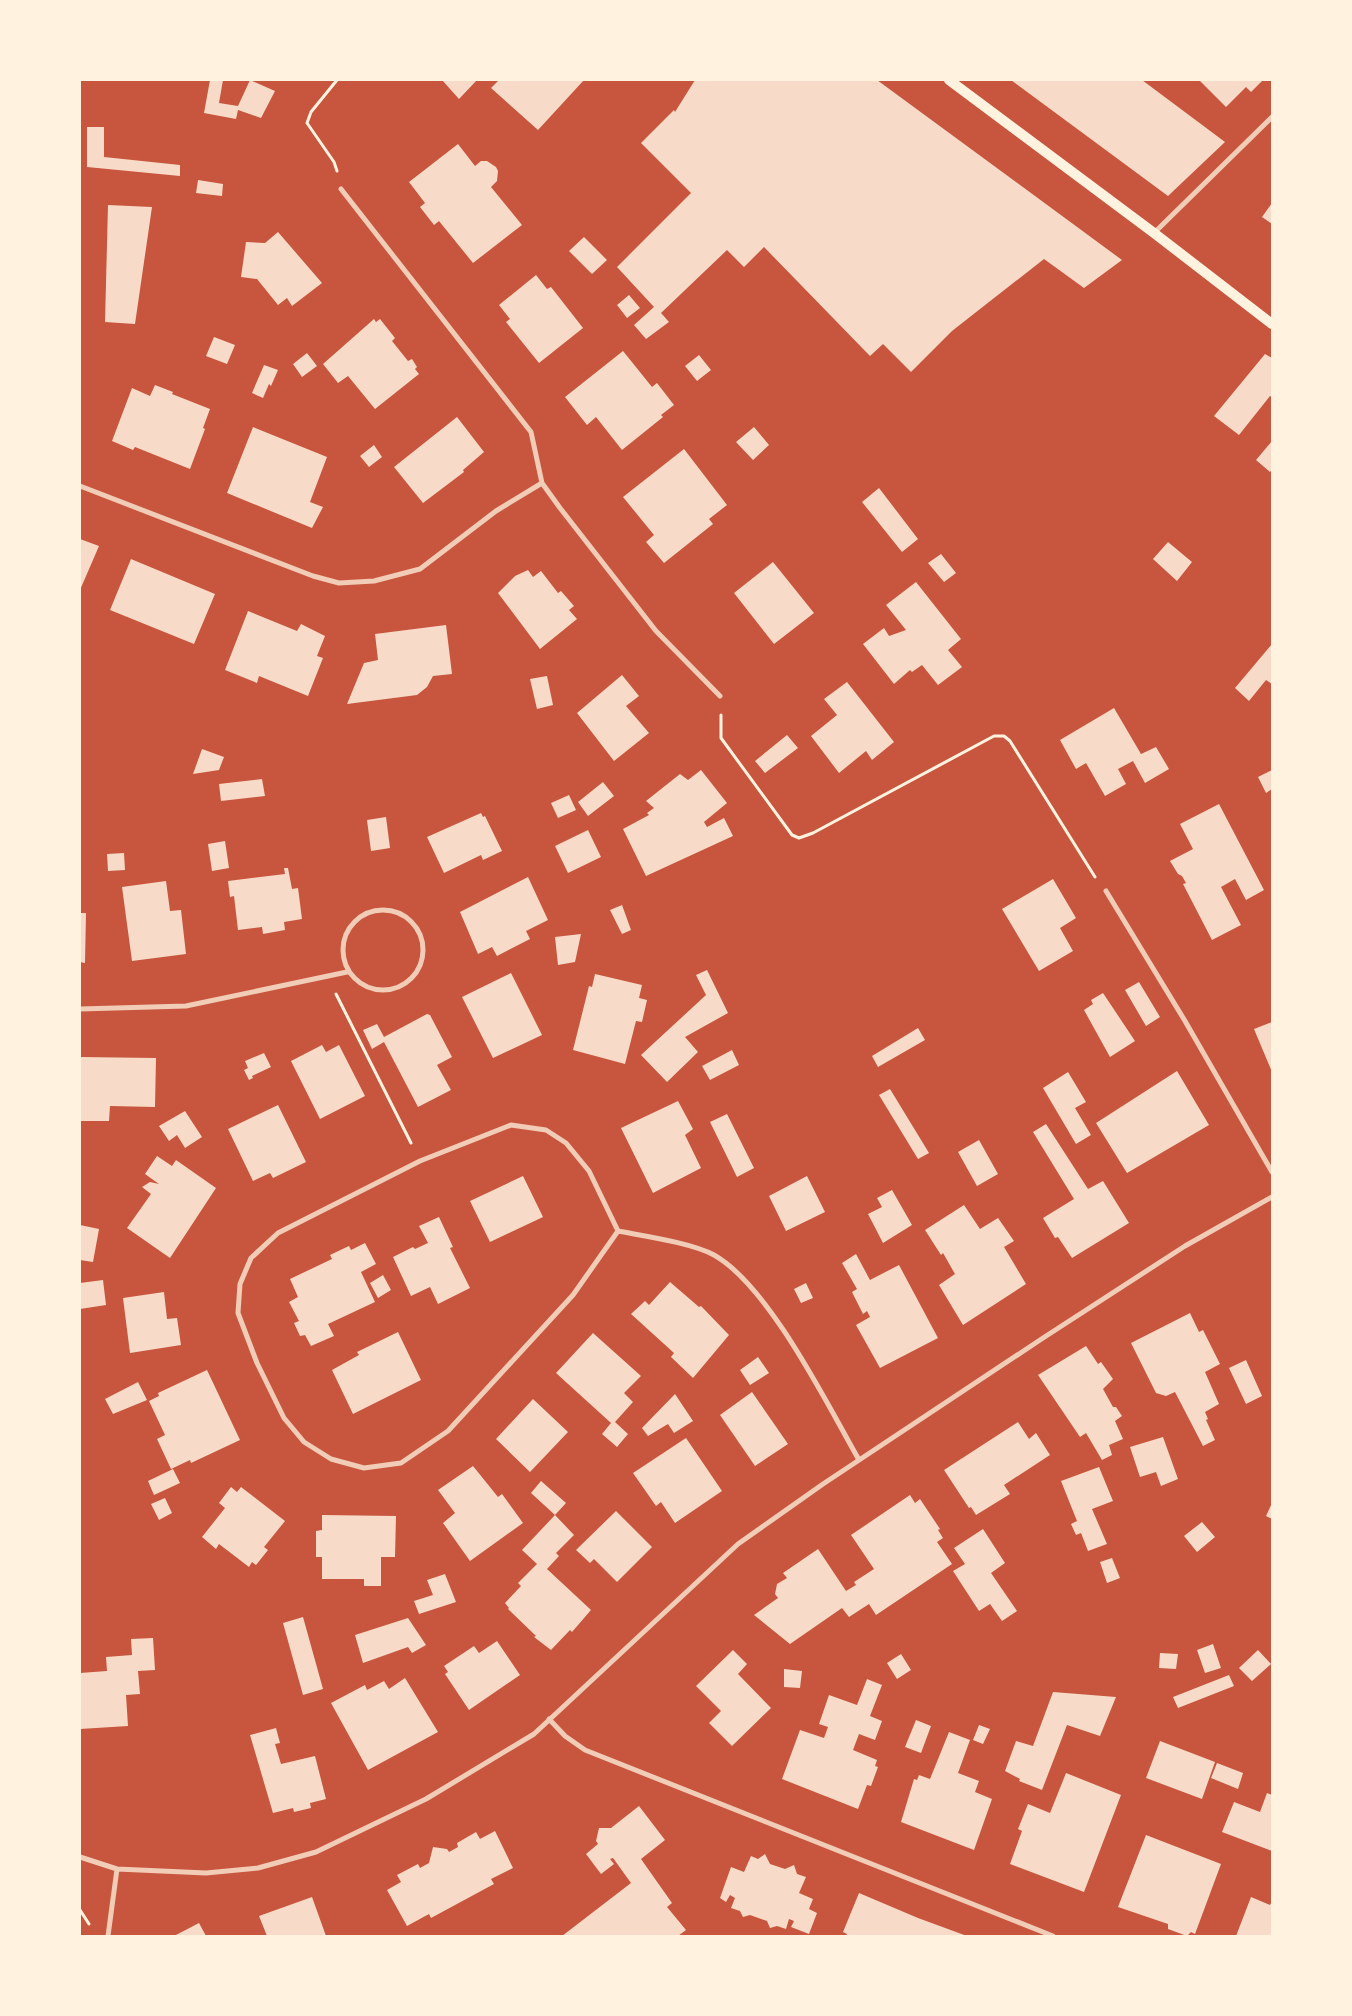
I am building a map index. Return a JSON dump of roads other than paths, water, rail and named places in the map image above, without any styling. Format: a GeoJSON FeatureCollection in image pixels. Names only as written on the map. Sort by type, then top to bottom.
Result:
{"type":"FeatureCollection","features":[{"type":"Feature","properties":{"kind":"main road"},"geometry":{"type":"LineString","coordinates":[[949,80],[1272,324]]}},
{"type":"Feature","properties":{"kind":"street"},"geometry":{"type":"LineString","coordinates":[[1154,233],[1272,117]]}},
{"type":"Feature","properties":{"kind":"street"},"geometry":{"type":"LineString","coordinates":[[341,189],[531,432],[542,483],[656,631],[720,696]]}},
{"type":"Feature","properties":{"kind":"street"},"geometry":{"type":"LineString","coordinates":[[80,486],[313,576],[339,582],[374,581],[420,568],[496,511],[542,483]]}},
{"type":"Feature","properties":{"kind":"street"},"geometry":{"type":"LineString","coordinates":[[1106,891],[1186,1021],[1272,1172]]}},
{"type":"Feature","properties":{"kind":"street"},"geometry":{"type":"LineString","coordinates":[[390,909],[408,917],[421,934],[424,954],[417,973],[398,988],[378,991],[361,986],[347,972],[341,951],[348,927],[369,911],[390,909]]}},
{"type":"Feature","properties":{"kind":"street"},"geometry":{"type":"LineString","coordinates":[[80,1008],[186,1006],[347,972]]}},
{"type":"Feature","properties":{"kind":"street"},"geometry":{"type":"LineString","coordinates":[[512,1125],[546,1130],[566,1143],[589,1171],[618,1231],[573,1295],[448,1431],[401,1463],[364,1468],[331,1459],[304,1442],[284,1418],[257,1363],[238,1313],[240,1284],[251,1258],[278,1233],[420,1161],[512,1125]]}},
{"type":"Feature","properties":{"kind":"street"},"geometry":{"type":"LineString","coordinates":[[80,1857],[117,1869],[206,1873],[258,1868],[316,1852],[426,1799],[534,1734],[738,1544],[859,1460],[1185,1246],[1272,1197]]}},
{"type":"Feature","properties":{"kind":"street"},"geometry":{"type":"LineString","coordinates":[[618,1231],[676,1243],[713,1254],[746,1280],[775,1319],[859,1460]]}},
{"type":"Feature","properties":{"kind":"street"},"geometry":{"type":"LineString","coordinates":[[549,1719],[565,1736],[585,1750],[1053,1936]]}},
{"type":"Feature","properties":{"kind":"street"},"geometry":{"type":"LineString","coordinates":[[108,1936],[117,1869]]}}]}
